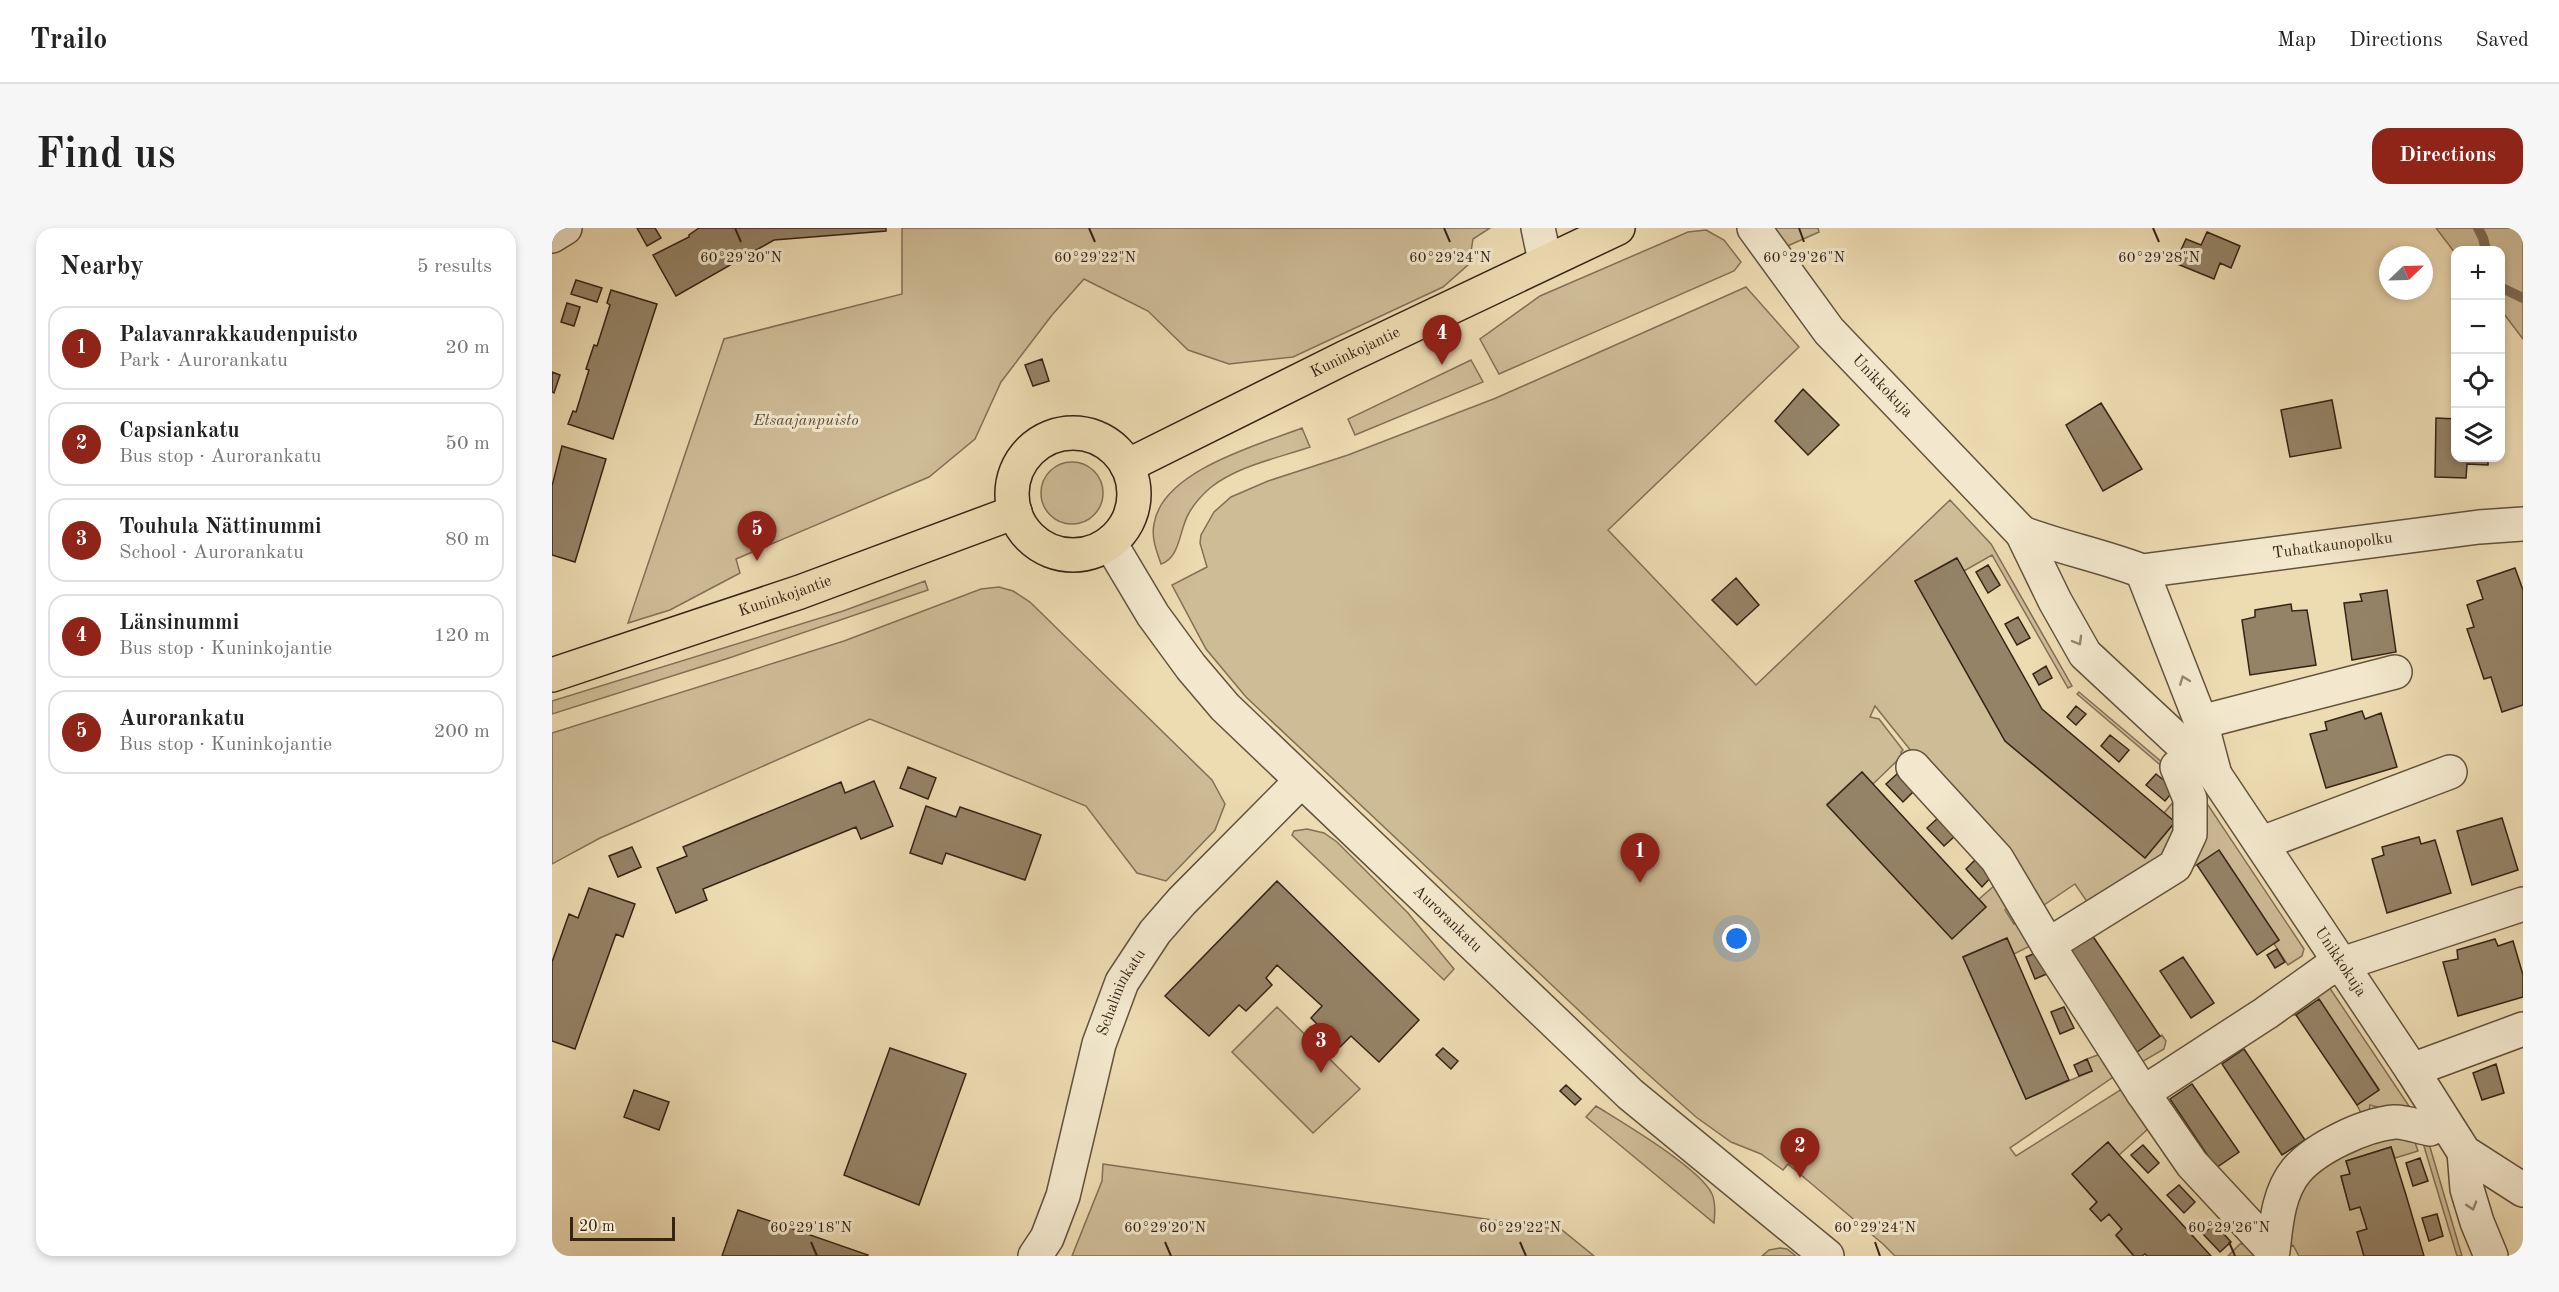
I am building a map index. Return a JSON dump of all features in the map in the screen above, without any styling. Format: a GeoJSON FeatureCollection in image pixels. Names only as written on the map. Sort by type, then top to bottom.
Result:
{"type":"FeatureCollection","features":[{"type":"Feature","properties":{"kind":"main road","name":"Kuninkojantie"},"geometry":{"type":"LineString","coordinates":[[1127,466],[1545,261],[1618,228]]}},
{"type":"Feature","properties":{"kind":"main road"},"geometry":{"type":"LineString","coordinates":[[1067,433],[1092,436],[1107,443],[1120,454],[1127,466],[1134,483],[1134,500],[1130,517],[1122,531],[1110,543],[1096,551],[1080,555],[1063,554],[1047,549],[1033,540],[1022,527],[1015,512],[1012,496],[1014,479],[1020,464],[1030,450],[1044,440],[1067,433]]}},
{"type":"Feature","properties":{"kind":"main road","name":"Kuninkojantie"},"geometry":{"type":"LineString","coordinates":[[552,675],[800,592],[1015,512]]}},
{"type":"Feature","properties":{"kind":"street"},"geometry":{"type":"LineString","coordinates":[[552,236],[565,228]]}},
{"type":"Feature","properties":{"kind":"street"},"geometry":{"type":"LineString","coordinates":[[1538,228],[1545,261]]}},
{"type":"Feature","properties":{"kind":"street","name":"Unikkokuja"},"geometry":{"type":"LineString","coordinates":[[1754,228],[1829,332],[2022,533],[2055,601],[2085,654],[2215,775],[2342,964],[2464,1152],[2523,1190]]}},
{"type":"Feature","properties":{"kind":"street","name":"Tuhatkaunopolku"},"geometry":{"type":"LineString","coordinates":[[2142,571],[2479,527],[2523,524]]}},
{"type":"Feature","properties":{"kind":"street","name":"Unikkokuja"},"geometry":{"type":"LineString","coordinates":[[2022,533],[2060,547],[2103,556],[2142,571],[2201,722],[2215,775]]}},
{"type":"Feature","properties":{"kind":"street","name":"Aurorankatu"},"geometry":{"type":"LineString","coordinates":[[1110,543],[1153,615],[1191,667],[1225,707],[1630,1094],[1827,1256]]}},
{"type":"Feature","properties":{"kind":"street"},"geometry":{"type":"LineString","coordinates":[[2055,601],[2054,582],[2059,572],[2066,563],[2085,553]]}},
{"type":"Feature","properties":{"kind":"street"},"geometry":{"type":"LineString","coordinates":[[2201,722],[2395,672]]}},
{"type":"Feature","properties":{"kind":"street"},"geometry":{"type":"LineString","coordinates":[[1913,767],[1997,859],[2143,1093],[2192,1164],[2274,1253]]}},
{"type":"Feature","properties":{"kind":"street"},"geometry":{"type":"LineString","coordinates":[[2049,945],[2175,866],[2190,834],[2190,799],[2177,767]]}},
{"type":"Feature","properties":{"kind":"street"},"geometry":{"type":"LineString","coordinates":[[2262,843],[2450,772]]}},
{"type":"Feature","properties":{"kind":"street","name":"Schalininkatu"},"geometry":{"type":"LineString","coordinates":[[1035,1256],[1047,1238],[1064,1196],[1099,1044],[1122,982],[1155,932],[1182,901],[1301,781]]}},
{"type":"Feature","properties":{"kind":"street"},"geometry":{"type":"LineString","coordinates":[[2143,1093],[2266,1013],[2325,971],[2523,904]]}},
{"type":"Feature","properties":{"kind":"street"},"geometry":{"type":"LineString","coordinates":[[2412,1070],[2523,1029]]}},
{"type":"Feature","properties":{"kind":"street"},"geometry":{"type":"LineString","coordinates":[[2274,1253],[2277,1218],[2286,1189],[2296,1171],[2314,1155],[2353,1132],[2395,1122],[2430,1130]]}},
{"type":"Feature","properties":{"kind":"street","name":"Unikkokuja"},"geometry":{"type":"LineString","coordinates":[[2464,1152],[2467,1189],[2491,1256]]}},
{"type":"Feature","properties":{"kind":"green space","name":"Etsaajanpuisto"},"geometry":{"type":"Polygon","coordinates":[[[902,228],[1490,228],[1473,239],[1469,264],[1443,287],[1293,357],[1229,364],[1188,350],[1148,311],[1084,279],[1052,315],[1001,382],[975,439],[929,477],[736,559],[740,573],[670,610],[628,623],[724,339],[902,294],[902,228]]]}},
{"type":"Feature","properties":{"kind":"green space"},"geometry":{"type":"Polygon","coordinates":[[[1765,228],[1818,228],[1819,232],[1783,248],[1765,228]]]}},
{"type":"Feature","properties":{"kind":"green space"},"geometry":{"type":"Polygon","coordinates":[[[2436,228],[2523,228],[2523,339],[2505,315],[2505,246],[2451,248],[2436,228]]]}},
{"type":"Feature","properties":{"kind":"green space"},"geometry":{"type":"Polygon","coordinates":[[[1706,230],[1724,240],[1741,262],[1734,271],[1499,374],[1480,339],[1540,296],[1688,232],[1706,230]]]}},
{"type":"Feature","properties":{"kind":"green space"},"geometry":{"type":"Polygon","coordinates":[[[1746,287],[1799,347],[1608,530],[1756,685],[1950,500],[1991,544],[2072,686],[2068,688],[1992,555],[1964,571],[1956,558],[1915,581],[2005,741],[2145,858],[2175,822],[2164,813],[2179,795],[2178,847],[2092,909],[2075,884],[2038,909],[1875,706],[1870,717],[1879,719],[1903,750],[1902,756],[1873,784],[1862,772],[1827,804],[1952,938],[1986,907],[1979,899],[2002,879],[2015,904],[2005,910],[2014,924],[2026,920],[2036,943],[2014,954],[2007,938],[1963,957],[2026,1099],[2092,1071],[2087,1059],[2103,1053],[2119,1073],[2010,1148],[2016,1156],[2128,1085],[2149,1128],[2119,1155],[2108,1142],[2073,1174],[2097,1202],[2090,1209],[2101,1221],[2109,1214],[2122,1229],[2116,1236],[2134,1256],[1895,1256],[1788,1164],[1783,1170],[1761,1154],[1731,1142],[1696,1117],[1623,1052],[1246,697],[1206,649],[1172,585],[1207,567],[1200,543],[1201,535],[1214,512],[1231,497],[1268,481],[1348,455],[1496,398],[1746,287]]]}},
{"type":"Feature","properties":{"kind":"green space"},"geometry":{"type":"Polygon","coordinates":[[[1471,360],[1483,382],[1355,435],[1348,419],[1471,360]]]}},
{"type":"Feature","properties":{"kind":"green space"},"geometry":{"type":"Polygon","coordinates":[[[1302,428],[1310,447],[1245,468],[1221,480],[1207,491],[1189,513],[1176,549],[1168,560],[1161,564],[1153,529],[1161,505],[1174,489],[1214,462],[1302,428]]]}},
{"type":"Feature","properties":{"kind":"green space"},"geometry":{"type":"Polygon","coordinates":[[[1072,462],[1084,464],[1094,471],[1101,481],[1103,493],[1101,505],[1094,515],[1084,522],[1072,524],[1060,522],[1050,515],[1043,505],[1041,493],[1043,481],[1050,471],[1060,464],[1072,462]]]}},
{"type":"Feature","properties":{"kind":"green space"},"geometry":{"type":"Polygon","coordinates":[[[925,581],[928,590],[729,658],[552,714],[552,701],[843,611],[925,581]]]}},
{"type":"Feature","properties":{"kind":"green space"},"geometry":{"type":"Polygon","coordinates":[[[999,587],[1013,591],[1030,602],[1212,780],[1225,804],[1215,830],[1166,881],[1137,873],[1086,806],[870,719],[600,838],[552,864],[552,733],[844,641],[981,589],[999,587]]]}},
{"type":"Feature","properties":{"kind":"green space"},"geometry":{"type":"Polygon","coordinates":[[[2079,692],[2202,796],[2304,949],[2302,956],[2288,965],[2274,944],[2279,940],[2219,851],[2190,869],[2192,792],[2077,694],[2079,692]]]}},
{"type":"Feature","properties":{"kind":"green space"},"geometry":{"type":"Polygon","coordinates":[[[1307,829],[1324,833],[1337,842],[1408,913],[1454,969],[1444,980],[1292,835],[1294,831],[1307,829]]]}},
{"type":"Feature","properties":{"kind":"green space"},"geometry":{"type":"Polygon","coordinates":[[[2092,935],[2137,1051],[2162,1035],[2166,1041],[2164,1049],[2140,1063],[2060,950],[2092,935]]]}},
{"type":"Feature","properties":{"kind":"green space"},"geometry":{"type":"Polygon","coordinates":[[[2325,981],[2417,1118],[2370,1105],[2368,1118],[2364,1119],[2357,1105],[2379,1089],[2319,1000],[2296,1015],[2291,1015],[2325,981]]]}},
{"type":"Feature","properties":{"kind":"green space"},"geometry":{"type":"Polygon","coordinates":[[[1277,1007],[1360,1089],[1313,1133],[1232,1052],[1277,1007]]]}},
{"type":"Feature","properties":{"kind":"green space"},"geometry":{"type":"Polygon","coordinates":[[[1596,1106],[1677,1159],[1705,1183],[1714,1201],[1714,1223],[1586,1117],[1596,1106]]]}},
{"type":"Feature","properties":{"kind":"green space"},"geometry":{"type":"Polygon","coordinates":[[[2425,1130],[2462,1256],[2457,1256],[2420,1133],[2425,1130]]]}},
{"type":"Feature","properties":{"kind":"green space"},"geometry":{"type":"Polygon","coordinates":[[[2411,1131],[2418,1151],[2395,1158],[2391,1147],[2346,1161],[2350,1174],[2341,1177],[2350,1209],[2360,1207],[2367,1229],[2357,1232],[2364,1256],[2299,1256],[2293,1245],[2282,1252],[2278,1241],[2312,1160],[2411,1131]]]}},
{"type":"Feature","properties":{"kind":"green space"},"geometry":{"type":"Polygon","coordinates":[[[1103,1164],[1562,1230],[1594,1256],[1072,1256],[1102,1181],[1103,1164]]]}},
{"type":"Feature","properties":{"kind":"green space"},"geometry":{"type":"Polygon","coordinates":[[[2240,1244],[2245,1244],[2256,1256],[2228,1256],[2240,1244]]]}},
{"type":"Feature","properties":{"kind":"green space"},"geometry":{"type":"Polygon","coordinates":[[[1787,1249],[1796,1256],[1762,1256],[1769,1250],[1787,1249]]]}},
{"type":"Feature","properties":{"kind":"building"},"geometry":{"type":"Polygon","coordinates":[[[637,228],[655,228],[661,238],[647,246],[637,228]]]}},
{"type":"Feature","properties":{"kind":"building"},"geometry":{"type":"Polygon","coordinates":[[[699,228],[886,228],[886,231],[774,240],[676,296],[653,255],[689,237],[699,228]]]}},
{"type":"Feature","properties":{"kind":"building"},"geometry":{"type":"Polygon","coordinates":[[[2207,232],[2240,246],[2231,268],[2220,263],[2214,279],[2175,263],[2186,239],[2201,245],[2207,232]]]}},
{"type":"Feature","properties":{"kind":"building"},"geometry":{"type":"Polygon","coordinates":[[[576,280],[602,288],[597,302],[571,294],[576,280]]]}},
{"type":"Feature","properties":{"kind":"building"},"geometry":{"type":"Polygon","coordinates":[[[611,290],[657,304],[613,439],[568,424],[573,411],[576,412],[589,370],[586,369],[594,345],[597,346],[610,305],[607,303],[611,290]]]}},
{"type":"Feature","properties":{"kind":"building"},"geometry":{"type":"Polygon","coordinates":[[[567,303],[580,307],[574,326],[561,322],[567,303]]]}},
{"type":"Feature","properties":{"kind":"building"},"geometry":{"type":"Polygon","coordinates":[[[1042,359],[1049,381],[1033,386],[1025,365],[1042,359]]]}},
{"type":"Feature","properties":{"kind":"building"},"geometry":{"type":"Polygon","coordinates":[[[552,372],[560,375],[554,393],[552,392],[552,372]]]}},
{"type":"Feature","properties":{"kind":"building"},"geometry":{"type":"Polygon","coordinates":[[[1803,389],[1839,425],[1808,455],[1775,421],[1803,389]]]}},
{"type":"Feature","properties":{"kind":"building"},"geometry":{"type":"Polygon","coordinates":[[[2332,400],[2341,448],[2290,457],[2281,410],[2332,400]]]}},
{"type":"Feature","properties":{"kind":"building"},"geometry":{"type":"Polygon","coordinates":[[[2101,403],[2142,469],[2103,491],[2066,425],[2101,403]]]}},
{"type":"Feature","properties":{"kind":"building"},"geometry":{"type":"Polygon","coordinates":[[[2436,418],[2451,419],[2451,462],[2488,462],[2488,465],[2467,464],[2466,478],[2435,477],[2436,418]]]}},
{"type":"Feature","properties":{"kind":"building"},"geometry":{"type":"Polygon","coordinates":[[[562,446],[606,459],[575,562],[552,555],[552,486],[562,446]]]}},
{"type":"Feature","properties":{"kind":"building"},"geometry":{"type":"Polygon","coordinates":[[[1957,558],[2042,709],[2175,822],[2145,858],[2005,741],[1915,581],[1957,558]]]}},
{"type":"Feature","properties":{"kind":"building"},"geometry":{"type":"Polygon","coordinates":[[[1988,565],[2000,585],[1988,593],[1976,572],[1988,565]]]}},
{"type":"Feature","properties":{"kind":"building"},"geometry":{"type":"Polygon","coordinates":[[[2515,568],[2523,590],[2523,705],[2502,712],[2491,677],[2484,679],[2467,629],[2474,627],[2467,605],[2483,599],[2477,581],[2515,568]]]}},
{"type":"Feature","properties":{"kind":"building"},"geometry":{"type":"Polygon","coordinates":[[[1736,578],[1759,605],[1737,625],[1712,600],[1736,578]]]}},
{"type":"Feature","properties":{"kind":"building"},"geometry":{"type":"Polygon","coordinates":[[[2387,590],[2396,652],[2352,660],[2344,603],[2362,601],[2360,594],[2387,590]]]}},
{"type":"Feature","properties":{"kind":"building"},"geometry":{"type":"Polygon","coordinates":[[[2291,604],[2292,611],[2307,610],[2316,665],[2250,675],[2242,620],[2255,617],[2255,610],[2291,604]]]}},
{"type":"Feature","properties":{"kind":"building"},"geometry":{"type":"Polygon","coordinates":[[[2018,617],[2030,638],[2017,645],[2005,624],[2018,617]]]}},
{"type":"Feature","properties":{"kind":"building"},"geometry":{"type":"Polygon","coordinates":[[[2046,666],[2052,678],[2039,685],[2033,674],[2046,666]]]}},
{"type":"Feature","properties":{"kind":"building"},"geometry":{"type":"Polygon","coordinates":[[[2076,706],[2086,714],[2076,725],[2067,717],[2076,706]]]}},
{"type":"Feature","properties":{"kind":"building"},"geometry":{"type":"Polygon","coordinates":[[[2362,711],[2365,719],[2381,713],[2397,767],[2326,788],[2310,734],[2327,730],[2325,722],[2362,711]]]}},
{"type":"Feature","properties":{"kind":"building"},"geometry":{"type":"Polygon","coordinates":[[[2110,735],[2129,750],[2119,762],[2101,746],[2110,735]]]}},
{"type":"Feature","properties":{"kind":"building"},"geometry":{"type":"Polygon","coordinates":[[[908,767],[936,778],[928,799],[900,788],[908,767]]]}},
{"type":"Feature","properties":{"kind":"building"},"geometry":{"type":"Polygon","coordinates":[[[1862,772],[1986,907],[1952,939],[1827,805],[1862,772]]]}},
{"type":"Feature","properties":{"kind":"building"},"geometry":{"type":"Polygon","coordinates":[[[1897,774],[1914,791],[1903,802],[1886,784],[1897,774]]]}},
{"type":"Feature","properties":{"kind":"building"},"geometry":{"type":"Polygon","coordinates":[[[2156,774],[2175,789],[2165,801],[2146,785],[2156,774]]]}},
{"type":"Feature","properties":{"kind":"building"},"geometry":{"type":"Polygon","coordinates":[[[874,781],[893,826],[861,839],[856,827],[703,889],[707,900],[676,913],[657,868],[687,856],[683,847],[841,782],[845,793],[874,781]]]}},
{"type":"Feature","properties":{"kind":"building"},"geometry":{"type":"Polygon","coordinates":[[[926,806],[956,817],[960,807],[1041,835],[1025,880],[946,853],[942,864],[910,853],[926,806]]]}},
{"type":"Feature","properties":{"kind":"building"},"geometry":{"type":"Polygon","coordinates":[[[1938,818],[1955,836],[1944,846],[1927,828],[1938,818]]]}},
{"type":"Feature","properties":{"kind":"building"},"geometry":{"type":"Polygon","coordinates":[[[2502,818],[2518,870],[2472,885],[2457,831],[2502,818]]]}},
{"type":"Feature","properties":{"kind":"building"},"geometry":{"type":"Polygon","coordinates":[[[2419,837],[2421,844],[2435,840],[2451,893],[2387,913],[2372,859],[2384,855],[2382,847],[2419,837]]]}},
{"type":"Feature","properties":{"kind":"building"},"geometry":{"type":"Polygon","coordinates":[[[632,847],[641,867],[618,877],[609,856],[632,847]]]}},
{"type":"Feature","properties":{"kind":"building"},"geometry":{"type":"Polygon","coordinates":[[[2219,850],[2279,940],[2257,955],[2197,865],[2219,850]]]}},
{"type":"Feature","properties":{"kind":"building"},"geometry":{"type":"Polygon","coordinates":[[[1976,859],[1992,876],[1982,887],[1966,869],[1976,859]]]}},
{"type":"Feature","properties":{"kind":"building"},"geometry":{"type":"Polygon","coordinates":[[[1277,881],[1419,1020],[1379,1062],[1351,1036],[1340,1047],[1311,1018],[1322,1006],[1277,965],[1266,978],[1272,985],[1246,1011],[1239,1005],[1209,1036],[1165,996],[1277,881]]]}},
{"type":"Feature","properties":{"kind":"building"},"geometry":{"type":"Polygon","coordinates":[[[589,888],[635,904],[623,937],[616,934],[575,1049],[552,1041],[552,962],[569,914],[578,918],[589,888]]]}},
{"type":"Feature","properties":{"kind":"building"},"geometry":{"type":"Polygon","coordinates":[[[2092,935],[2160,1036],[2137,1052],[2069,950],[2092,935]]]}},
{"type":"Feature","properties":{"kind":"building"},"geometry":{"type":"Polygon","coordinates":[[[2007,938],[2069,1080],[2026,1099],[1963,957],[2007,938]]]}},
{"type":"Feature","properties":{"kind":"building"},"geometry":{"type":"Polygon","coordinates":[[[2495,939],[2498,946],[2513,941],[2523,975],[2523,997],[2458,1016],[2443,962],[2458,959],[2457,950],[2495,939]]]}},
{"type":"Feature","properties":{"kind":"building"},"geometry":{"type":"Polygon","coordinates":[[[2277,949],[2285,962],[2275,968],[2267,955],[2277,949]]]}},
{"type":"Feature","properties":{"kind":"building"},"geometry":{"type":"Polygon","coordinates":[[[2040,951],[2049,973],[2035,979],[2026,957],[2040,951]]]}},
{"type":"Feature","properties":{"kind":"building"},"geometry":{"type":"Polygon","coordinates":[[[2183,957],[2214,1003],[2191,1018],[2160,971],[2183,957]]]}},
{"type":"Feature","properties":{"kind":"building"},"geometry":{"type":"Polygon","coordinates":[[[2319,999],[2379,1090],[2357,1105],[2296,1015],[2319,999]]]}},
{"type":"Feature","properties":{"kind":"building"},"geometry":{"type":"Polygon","coordinates":[[[2064,1007],[2074,1028],[2060,1034],[2051,1012],[2064,1007]]]}},
{"type":"Feature","properties":{"kind":"building"},"geometry":{"type":"Polygon","coordinates":[[[890,1048],[966,1074],[919,1205],[844,1175],[890,1048]]]}},
{"type":"Feature","properties":{"kind":"building"},"geometry":{"type":"Polygon","coordinates":[[[1443,1048],[1458,1061],[1451,1069],[1436,1055],[1443,1048]]]}},
{"type":"Feature","properties":{"kind":"building"},"geometry":{"type":"Polygon","coordinates":[[[2244,1049],[2305,1140],[2282,1155],[2222,1064],[2244,1049]]]}},
{"type":"Feature","properties":{"kind":"building"},"geometry":{"type":"Polygon","coordinates":[[[2087,1059],[2092,1071],[2079,1076],[2074,1065],[2087,1059]]]}},
{"type":"Feature","properties":{"kind":"building"},"geometry":{"type":"Polygon","coordinates":[[[2496,1064],[2504,1093],[2482,1100],[2473,1073],[2496,1064]]]}},
{"type":"Feature","properties":{"kind":"building"},"geometry":{"type":"Polygon","coordinates":[[[2192,1084],[2239,1152],[2216,1168],[2170,1099],[2192,1084]]]}},
{"type":"Feature","properties":{"kind":"building"},"geometry":{"type":"Polygon","coordinates":[[[1566,1085],[1581,1099],[1575,1105],[1560,1091],[1566,1085]]]}},
{"type":"Feature","properties":{"kind":"building"},"geometry":{"type":"Polygon","coordinates":[[[634,1090],[669,1102],[659,1130],[624,1117],[634,1090]]]}},
{"type":"Feature","properties":{"kind":"building"},"geometry":{"type":"Polygon","coordinates":[[[2108,1142],[2211,1256],[2147,1256],[2145,1254],[2134,1256],[2116,1235],[2122,1229],[2109,1214],[2101,1221],[2090,1209],[2097,1202],[2072,1174],[2108,1142]]]}},
{"type":"Feature","properties":{"kind":"building"},"geometry":{"type":"Polygon","coordinates":[[[2143,1145],[2159,1163],[2148,1173],[2131,1155],[2143,1145]]]}},
{"type":"Feature","properties":{"kind":"building"},"geometry":{"type":"Polygon","coordinates":[[[2391,1147],[2424,1256],[2364,1256],[2357,1232],[2367,1229],[2360,1207],[2350,1210],[2341,1176],[2350,1174],[2346,1161],[2391,1147]]]}},
{"type":"Feature","properties":{"kind":"building"},"geometry":{"type":"Polygon","coordinates":[[[2420,1158],[2428,1181],[2413,1186],[2406,1163],[2420,1158]]]}},
{"type":"Feature","properties":{"kind":"building"},"geometry":{"type":"Polygon","coordinates":[[[2179,1185],[2195,1202],[2184,1213],[2167,1195],[2179,1185]]]}},
{"type":"Feature","properties":{"kind":"building"},"geometry":{"type":"Polygon","coordinates":[[[738,1210],[868,1255],[722,1256],[738,1210]]]}},
{"type":"Feature","properties":{"kind":"building"},"geometry":{"type":"Polygon","coordinates":[[[2437,1214],[2443,1236],[2429,1241],[2422,1218],[2437,1214]]]}},
{"type":"Feature","properties":{"kind":"building"},"geometry":{"type":"Polygon","coordinates":[[[2215,1224],[2231,1242],[2220,1252],[2203,1234],[2215,1224]]]}},
{"type":"Feature","properties":{"kind":"waterway"},"geometry":{"type":"LineString","coordinates":[[2478,228],[2485,246]]}},
{"type":"Feature","properties":{"kind":"waterway"},"geometry":{"type":"LineString","coordinates":[[2505,289],[2523,298]]}},
{"type":"Feature","properties":{"kind":"place","name":"Länsinummi"},"geometry":{"type":"Point","coordinates":[1442,365]}},
{"type":"Feature","properties":{"kind":"place","name":"Aurorankatu"},"geometry":{"type":"Point","coordinates":[757,561]}},
{"type":"Feature","properties":{"kind":"place","name":"Palavanrakkaudenpuisto"},"geometry":{"type":"Point","coordinates":[1640,883]}},
{"type":"Feature","properties":{"kind":"place","name":"Touhula Nättinummi"},"geometry":{"type":"Point","coordinates":[1321,1073]}},
{"type":"Feature","properties":{"kind":"place","name":"Capsiankatu"},"geometry":{"type":"Point","coordinates":[1800,1178]}}]}
